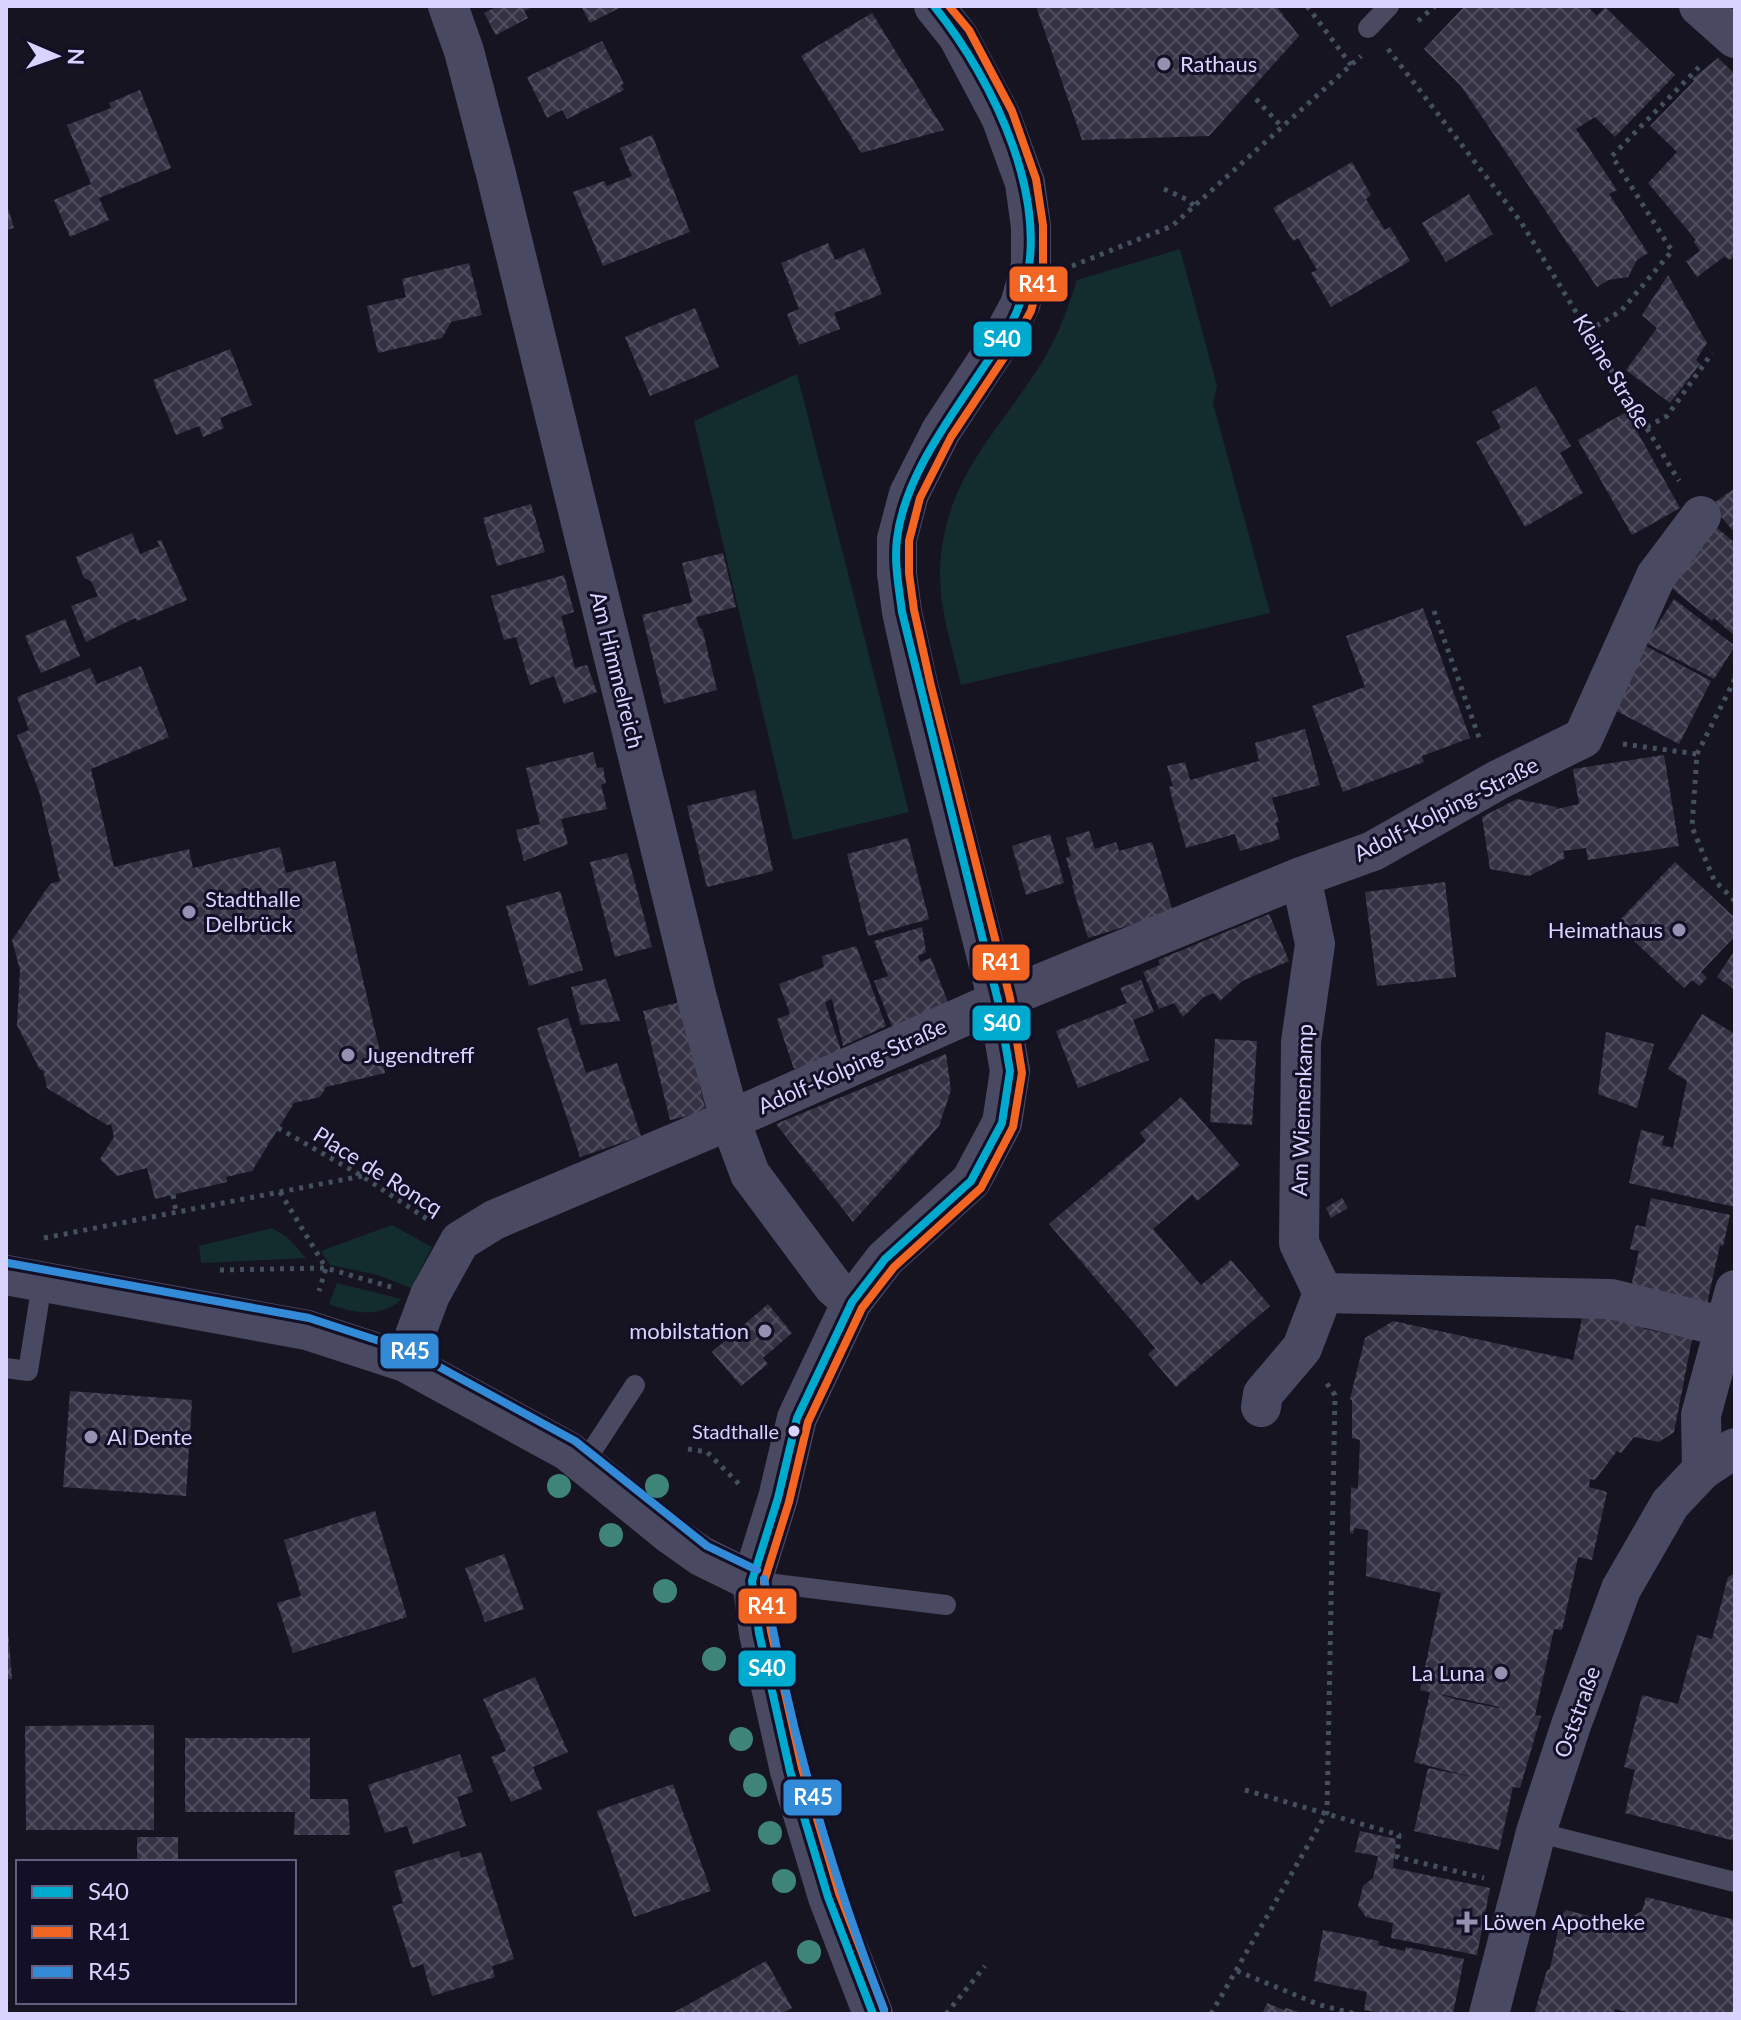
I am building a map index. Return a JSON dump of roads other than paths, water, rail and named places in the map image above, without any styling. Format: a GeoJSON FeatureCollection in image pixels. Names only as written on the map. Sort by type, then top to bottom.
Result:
{"type":"FeatureCollection","features":[{"type":"Feature","properties":{"kind":"street","name":"Am Himmelreich"},"geometry":{"type":"LineString","coordinates":[[448,6],[464,51],[496,174],[697,998],[730,1120],[750,1174],[834,1287],[852,1302]]}},
{"type":"Feature","properties":{"kind":"street"},"geometry":{"type":"LineString","coordinates":[[873,2014],[838,1928],[802,1812],[759,1633],[752,1581],[778,1498],[797,1418],[852,1302],[885,1259],[971,1181],[1002,1123],[1010,1071],[998,1001],[902,612],[897,539],[909,494],[929,453],[1020,305],[1031,265],[1031,227],[1025,183],[1001,117],[958,36],[934,6]]}},
{"type":"Feature","properties":{"kind":"street"},"geometry":{"type":"LineString","coordinates":[[1699,6],[1733,36]]}},
{"type":"Feature","properties":{"kind":"street","name":"Adolf-Kolping-Straße"},"geometry":{"type":"LineString","coordinates":[[405,1362],[430,1295],[460,1241],[494,1220],[998,1001],[1301,877],[1373,851],[1498,780],[1583,738],[1656,576],[1701,516]]}},
{"type":"Feature","properties":{"kind":"street","name":"Am Wiemenkamp"},"geometry":{"type":"LineString","coordinates":[[1301,877],[1315,944],[1301,1042],[1299,1243],[1323,1293]]}},
{"type":"Feature","properties":{"kind":"street"},"geometry":{"type":"LineString","coordinates":[[24,1279],[307,1330],[405,1362],[568,1451],[701,1556],[752,1581]]}},
{"type":"Feature","properties":{"kind":"street"},"geometry":{"type":"LineString","coordinates":[[1261,1407],[1263,1394],[1302,1348],[1323,1293],[1611,1299],[1730,1308],[1701,1415],[1702,1470]]}},
{"type":"Feature","properties":{"kind":"street","name":"Oststraße"},"geometry":{"type":"LineString","coordinates":[[1489,2014],[1536,1832],[1621,1589],[1670,1504],[1702,1470],[1735,1448]]}},
{"type":"Feature","properties":{"kind":"lane"},"geometry":{"type":"LineString","coordinates":[[1374,34],[1389,6]]}},
{"type":"Feature","properties":{"kind":"lane"},"geometry":{"type":"LineString","coordinates":[[6,1368],[28,1371],[24,1279]]}},
{"type":"Feature","properties":{"kind":"lane"},"geometry":{"type":"LineString","coordinates":[[584,1463],[635,1385]]}},
{"type":"Feature","properties":{"kind":"lane"},"geometry":{"type":"LineString","coordinates":[[752,1581],[946,1605]]}},
{"type":"Feature","properties":{"kind":"lane"},"geometry":{"type":"LineString","coordinates":[[1536,1832],[1735,1882]]}},
{"type":"Feature","properties":{"kind":"place","name":"Rathaus"},"geometry":{"type":"Point","coordinates":[1164,64]}},
{"type":"Feature","properties":{"kind":"place","name":"Stadthalle Delbrück"},"geometry":{"type":"Point","coordinates":[189,912]}},
{"type":"Feature","properties":{"kind":"place","name":"Heimathaus"},"geometry":{"type":"Point","coordinates":[1679,930]}},
{"type":"Feature","properties":{"kind":"place","name":"Jugendtreff"},"geometry":{"type":"Point","coordinates":[348,1055]}},
{"type":"Feature","properties":{"kind":"place","name":"mobilstation"},"geometry":{"type":"Point","coordinates":[765,1331]}},
{"type":"Feature","properties":{"kind":"place","name":"Stadthalle"},"geometry":{"type":"Point","coordinates":[794,1431]}},
{"type":"Feature","properties":{"kind":"place","name":"Al Dente"},"geometry":{"type":"Point","coordinates":[91,1437]}},
{"type":"Feature","properties":{"kind":"place","name":"La Luna"},"geometry":{"type":"Point","coordinates":[1501,1673]}},
{"type":"Feature","properties":{"kind":"place","name":"Löwen Apotheke"},"geometry":{"type":"Point","coordinates":[1467,1922]}}]}
